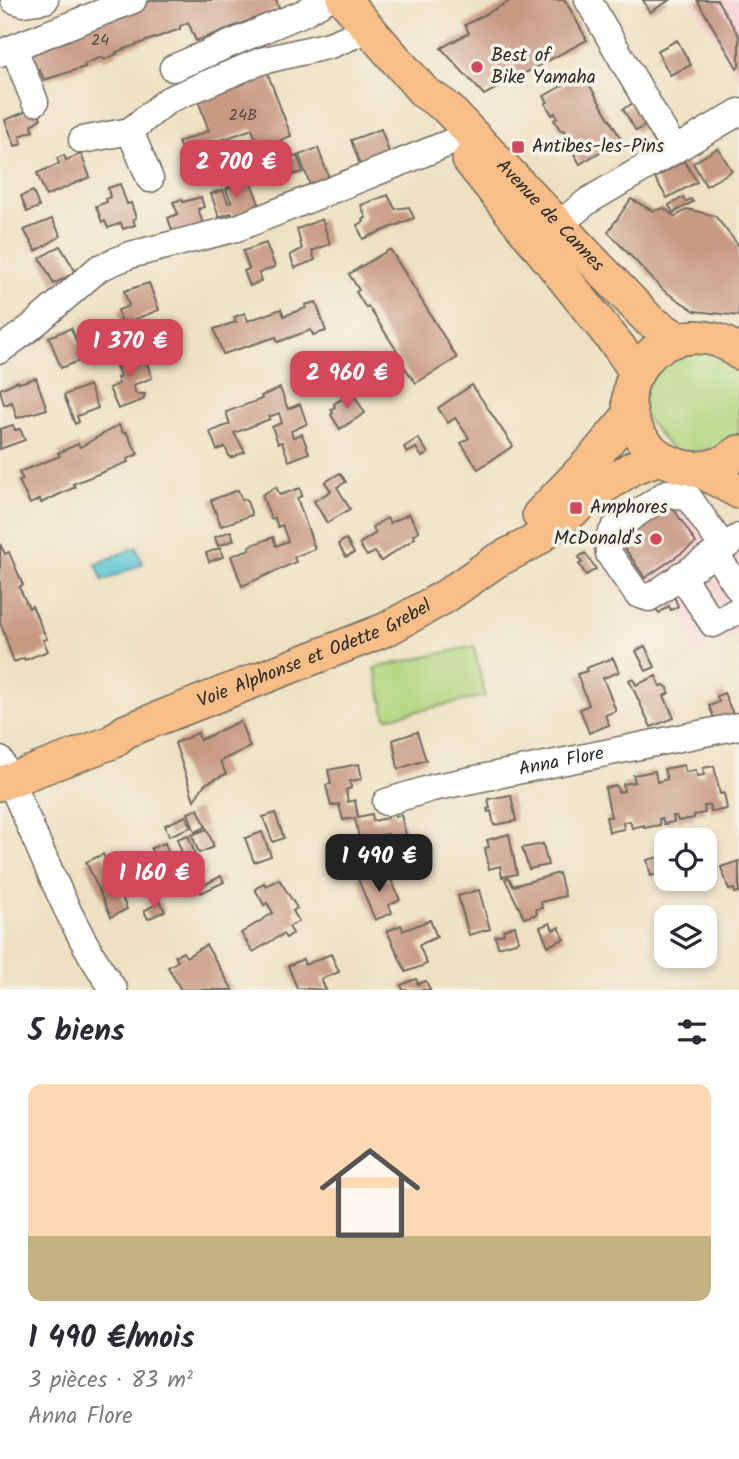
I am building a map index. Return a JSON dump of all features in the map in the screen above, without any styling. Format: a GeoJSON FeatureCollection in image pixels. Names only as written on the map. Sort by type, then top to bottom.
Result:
{"type":"FeatureCollection","features":[{"type":"Feature","properties":{"kind":"main road","name":"Avenue de Cannes"},"geometry":{"type":"LineString","coordinates":[[344,0],[424,92],[436,118],[462,136],[506,188],[636,373]]}},
{"type":"Feature","properties":{"kind":"main road","name":"Avenue de Cannes"},"geometry":{"type":"LineString","coordinates":[[506,188],[558,225],[649,320],[678,339]]}},
{"type":"Feature","properties":{"kind":"main road"},"geometry":{"type":"LineString","coordinates":[[737,348],[715,339],[696,336],[678,339],[653,352],[636,373],[630,400],[631,414],[641,439],[660,458],[678,466],[697,469],[714,466],[731,459],[739,452]]}},
{"type":"Feature","properties":{"kind":"main road","name":"Voie Alphonse et Odette Grebel"},"geometry":{"type":"LineString","coordinates":[[496,561],[591,461],[631,414]]}},
{"type":"Feature","properties":{"kind":"main road","name":"Voie Alphonse et Odette Grebel"},"geometry":{"type":"LineString","coordinates":[[2,771],[111,742],[126,731],[387,629],[446,596],[496,561],[533,542],[632,468],[660,458]]}},
{"type":"Feature","properties":{"kind":"main road"},"geometry":{"type":"LineString","coordinates":[[697,469],[739,492]]}},
{"type":"Feature","properties":{"kind":"street"},"geometry":{"type":"LineString","coordinates":[[14,0],[24,3],[46,0]]}},
{"type":"Feature","properties":{"kind":"street"},"geometry":{"type":"LineString","coordinates":[[35,102],[7,51],[133,0]]}},
{"type":"Feature","properties":{"kind":"street"},"geometry":{"type":"LineString","coordinates":[[173,68],[303,13],[326,0]]}},
{"type":"Feature","properties":{"kind":"street"},"geometry":{"type":"LineString","coordinates":[[588,0],[674,149]]}},
{"type":"Feature","properties":{"kind":"street"},"geometry":{"type":"LineString","coordinates":[[82,140],[130,131],[168,100],[261,61],[330,45],[369,29]]}},
{"type":"Feature","properties":{"kind":"street"},"geometry":{"type":"LineString","coordinates":[[558,225],[588,201],[739,112]]}},
{"type":"Feature","properties":{"kind":"street"},"geometry":{"type":"LineString","coordinates":[[130,131],[150,179]]}},
{"type":"Feature","properties":{"kind":"street"},"geometry":{"type":"LineString","coordinates":[[0,350],[30,328],[99,268],[130,255],[237,229],[462,136]]}},
{"type":"Feature","properties":{"kind":"street"},"geometry":{"type":"LineString","coordinates":[[726,546],[649,598],[637,594],[609,554],[608,539],[614,529],[667,493],[689,498],[726,546],[739,589]]}},
{"type":"Feature","properties":{"kind":"street"},"geometry":{"type":"LineString","coordinates":[[681,575],[713,624],[739,610]]}},
{"type":"Feature","properties":{"kind":"street","name":"Anna Flore"},"geometry":{"type":"LineString","coordinates":[[386,802],[432,788],[739,726]]}},
{"type":"Feature","properties":{"kind":"street"},"geometry":{"type":"LineString","coordinates":[[2,771],[64,905],[95,963],[114,990]]}},
{"type":"Feature","properties":{"kind":"shaded area"},"geometry":{"type":"Polygon","coordinates":[[[691,0],[739,0],[739,71],[736,72],[691,0]]]}},
{"type":"Feature","properties":{"kind":"shaded area"},"geometry":{"type":"Polygon","coordinates":[[[659,480],[696,485],[739,538],[739,633],[696,654],[673,589],[634,609],[587,541],[659,480]]]}},
{"type":"Feature","properties":{"kind":"green space"},"geometry":{"type":"Polygon","coordinates":[[[707,351],[739,372],[739,436],[727,448],[674,453],[642,413],[648,379],[672,355],[707,351]]]}},
{"type":"Feature","properties":{"kind":"green space"},"geometry":{"type":"Polygon","coordinates":[[[474,646],[485,696],[386,718],[375,668],[474,646]]]}},
{"type":"Feature","properties":{"kind":"water"},"geometry":{"type":"Polygon","coordinates":[[[136,547],[143,564],[103,581],[96,564],[136,547]]]}},
{"type":"Feature","properties":{"kind":"building"},"geometry":{"type":"Polygon","coordinates":[[[153,0],[276,0],[279,9],[196,41],[188,22],[180,26],[180,29],[116,52],[117,54],[103,60],[102,57],[84,64],[85,67],[44,80],[39,69],[32,71],[25,51],[153,0]]]}},
{"type":"Feature","properties":{"kind":"building"},"geometry":{"type":"Polygon","coordinates":[[[512,0],[565,0],[587,40],[484,95],[441,48],[469,33],[465,25],[512,0]]]}},
{"type":"Feature","properties":{"kind":"building"},"geometry":{"type":"Polygon","coordinates":[[[643,0],[670,0],[650,12],[643,0]]]}},
{"type":"Feature","properties":{"kind":"building"},"geometry":{"type":"Polygon","coordinates":[[[697,0],[717,0],[739,36],[737,68],[697,0]]]}},
{"type":"Feature","properties":{"kind":"building"},"geometry":{"type":"Polygon","coordinates":[[[677,40],[691,65],[670,75],[657,51],[677,40]]]}},
{"type":"Feature","properties":{"kind":"building"},"geometry":{"type":"Polygon","coordinates":[[[266,69],[291,136],[266,146],[264,141],[257,143],[252,129],[183,154],[178,142],[209,131],[198,100],[245,83],[243,77],[266,69]]]}},
{"type":"Feature","properties":{"kind":"building"},"geometry":{"type":"Polygon","coordinates":[[[583,74],[621,139],[580,164],[573,152],[576,150],[573,146],[570,147],[564,130],[561,131],[554,120],[557,118],[555,113],[552,115],[544,96],[583,74]]]}},
{"type":"Feature","properties":{"kind":"building"},"geometry":{"type":"Polygon","coordinates":[[[637,101],[650,122],[636,131],[623,109],[637,101]]]}},
{"type":"Feature","properties":{"kind":"building"},"geometry":{"type":"Polygon","coordinates":[[[35,108],[41,118],[32,125],[33,131],[20,136],[22,144],[15,146],[5,120],[35,108]]]}},
{"type":"Feature","properties":{"kind":"building"},"geometry":{"type":"Polygon","coordinates":[[[381,129],[391,158],[362,170],[351,140],[381,129]]]}},
{"type":"Feature","properties":{"kind":"building"},"geometry":{"type":"Polygon","coordinates":[[[318,148],[330,181],[311,187],[299,155],[318,148]]]}},
{"type":"Feature","properties":{"kind":"building"},"geometry":{"type":"Polygon","coordinates":[[[718,148],[732,171],[706,186],[693,163],[718,148]]]}},
{"type":"Feature","properties":{"kind":"building"},"geometry":{"type":"Polygon","coordinates":[[[81,154],[90,177],[46,196],[37,173],[59,164],[57,158],[64,155],[66,160],[81,154]]]}},
{"type":"Feature","properties":{"kind":"building"},"geometry":{"type":"Polygon","coordinates":[[[297,156],[303,172],[284,177],[279,162],[297,156]]]}},
{"type":"Feature","properties":{"kind":"building"},"geometry":{"type":"Polygon","coordinates":[[[684,161],[697,182],[667,198],[655,178],[684,161]]]}},
{"type":"Feature","properties":{"kind":"building"},"geometry":{"type":"Polygon","coordinates":[[[250,179],[259,204],[239,213],[240,217],[234,219],[231,213],[219,217],[211,194],[223,190],[228,203],[231,202],[226,189],[250,179]]]}},
{"type":"Feature","properties":{"kind":"building"},"geometry":{"type":"Polygon","coordinates":[[[120,184],[127,204],[131,203],[136,218],[133,219],[135,225],[123,229],[121,223],[108,228],[105,221],[102,222],[96,206],[107,202],[106,199],[110,197],[108,188],[120,184]]]}},
{"type":"Feature","properties":{"kind":"building"},"geometry":{"type":"Polygon","coordinates":[[[33,191],[39,207],[27,212],[21,196],[33,191]]]}},
{"type":"Feature","properties":{"kind":"building"},"geometry":{"type":"Polygon","coordinates":[[[388,195],[395,209],[409,207],[414,218],[363,239],[357,225],[366,218],[361,205],[388,195]]]}},
{"type":"Feature","properties":{"kind":"building"},"geometry":{"type":"Polygon","coordinates":[[[201,197],[204,207],[198,209],[204,227],[173,233],[168,218],[178,214],[173,202],[201,197]]]}},
{"type":"Feature","properties":{"kind":"building"},"geometry":{"type":"Polygon","coordinates":[[[683,197],[686,202],[691,199],[693,202],[673,213],[669,205],[683,197]]]}},
{"type":"Feature","properties":{"kind":"building"},"geometry":{"type":"Polygon","coordinates":[[[631,199],[653,211],[664,208],[675,217],[687,209],[715,216],[739,246],[739,316],[695,311],[663,290],[608,232],[631,199]]]}},
{"type":"Feature","properties":{"kind":"building"},"geometry":{"type":"Polygon","coordinates":[[[52,219],[61,236],[36,251],[24,230],[52,219]]]}},
{"type":"Feature","properties":{"kind":"building"},"geometry":{"type":"Polygon","coordinates":[[[322,219],[330,244],[312,251],[315,260],[295,268],[290,255],[302,249],[297,229],[322,219]]]}},
{"type":"Feature","properties":{"kind":"building"},"geometry":{"type":"Polygon","coordinates":[[[266,243],[275,267],[259,273],[261,281],[250,286],[244,271],[249,269],[243,251],[266,243]]]}},
{"type":"Feature","properties":{"kind":"building"},"geometry":{"type":"Polygon","coordinates":[[[60,246],[76,272],[54,284],[40,258],[60,246]]]}},
{"type":"Feature","properties":{"kind":"building"},"geometry":{"type":"Polygon","coordinates":[[[390,249],[457,358],[416,383],[394,353],[397,351],[368,306],[366,308],[356,292],[359,290],[349,274],[390,249]]]}},
{"type":"Feature","properties":{"kind":"building"},"geometry":{"type":"Polygon","coordinates":[[[149,283],[159,310],[122,324],[118,310],[129,306],[124,291],[149,283]]]}},
{"type":"Feature","properties":{"kind":"building"},"geometry":{"type":"Polygon","coordinates":[[[316,302],[326,331],[313,335],[311,330],[278,342],[276,337],[223,354],[214,329],[236,322],[234,317],[245,313],[248,321],[281,309],[284,316],[316,302]]]}},
{"type":"Feature","properties":{"kind":"building"},"geometry":{"type":"Polygon","coordinates":[[[71,328],[84,359],[61,368],[49,337],[71,328]]]}},
{"type":"Feature","properties":{"kind":"building"},"geometry":{"type":"Polygon","coordinates":[[[131,353],[133,357],[144,354],[152,378],[133,385],[136,394],[145,394],[143,400],[118,409],[109,388],[119,384],[117,378],[120,377],[114,359],[131,353]]]}},
{"type":"Feature","properties":{"kind":"building"},"geometry":{"type":"Polygon","coordinates":[[[36,378],[47,409],[17,418],[12,402],[4,405],[0,389],[18,381],[19,383],[36,378]]]}},
{"type":"Feature","properties":{"kind":"building"},"geometry":{"type":"Polygon","coordinates":[[[89,385],[98,408],[77,416],[79,422],[75,424],[64,395],[89,385]]]}},
{"type":"Feature","properties":{"kind":"building"},"geometry":{"type":"Polygon","coordinates":[[[472,385],[513,446],[478,469],[461,443],[469,438],[455,418],[448,423],[438,408],[472,385]]]}},
{"type":"Feature","properties":{"kind":"building"},"geometry":{"type":"Polygon","coordinates":[[[280,388],[288,409],[300,404],[307,424],[291,431],[293,437],[302,434],[309,453],[289,461],[282,442],[278,443],[272,427],[282,423],[279,413],[234,433],[245,452],[230,458],[225,447],[217,450],[210,432],[230,424],[226,412],[262,399],[261,396],[280,388]]]}},
{"type":"Feature","properties":{"kind":"building"},"geometry":{"type":"Polygon","coordinates":[[[352,392],[365,413],[340,429],[331,415],[331,409],[352,392]]]}},
{"type":"Feature","properties":{"kind":"building"},"geometry":{"type":"Polygon","coordinates":[[[13,425],[15,430],[20,429],[25,440],[0,449],[0,429],[13,425]]]}},
{"type":"Feature","properties":{"kind":"building"},"geometry":{"type":"Polygon","coordinates":[[[119,425],[138,454],[127,459],[128,462],[73,484],[75,487],[41,503],[40,499],[30,504],[19,481],[23,480],[19,472],[60,456],[58,453],[78,444],[80,447],[119,425]]]}},
{"type":"Feature","properties":{"kind":"building"},"geometry":{"type":"Polygon","coordinates":[[[418,438],[428,453],[422,457],[416,448],[407,453],[404,447],[418,438]]]}},
{"type":"Feature","properties":{"kind":"building"},"geometry":{"type":"Polygon","coordinates":[[[340,473],[346,482],[337,487],[350,509],[327,523],[314,501],[331,491],[325,482],[340,473]]]}},
{"type":"Feature","properties":{"kind":"building"},"geometry":{"type":"Polygon","coordinates":[[[276,487],[280,495],[300,488],[302,496],[297,498],[315,549],[294,557],[296,562],[242,586],[231,556],[273,537],[276,546],[288,541],[282,525],[278,527],[274,517],[271,519],[262,495],[276,487]]]}},
{"type":"Feature","properties":{"kind":"building"},"geometry":{"type":"Polygon","coordinates":[[[238,490],[242,500],[246,499],[252,515],[221,526],[211,500],[238,490]]]}},
{"type":"Feature","properties":{"kind":"building","name":"McDonald's"},"geometry":{"type":"Polygon","coordinates":[[[668,500],[696,543],[645,578],[616,535],[668,500]]]}},
{"type":"Feature","properties":{"kind":"building"},"geometry":{"type":"Polygon","coordinates":[[[409,514],[419,531],[413,535],[415,538],[381,561],[375,552],[367,556],[359,544],[376,533],[372,527],[387,518],[390,523],[409,514]]]}},
{"type":"Feature","properties":{"kind":"building"},"geometry":{"type":"Polygon","coordinates":[[[231,531],[234,540],[218,546],[215,537],[231,531]]]}},
{"type":"Feature","properties":{"kind":"building"},"geometry":{"type":"Polygon","coordinates":[[[346,539],[354,553],[346,557],[338,544],[346,539]]]}},
{"type":"Feature","properties":{"kind":"building"},"geometry":{"type":"Polygon","coordinates":[[[0,544],[5,554],[9,552],[23,585],[19,587],[29,608],[32,606],[47,639],[43,640],[48,651],[14,662],[0,622],[0,544]]]}},
{"type":"Feature","properties":{"kind":"building"},"geometry":{"type":"Polygon","coordinates":[[[220,548],[223,557],[209,562],[206,553],[220,548]]]}},
{"type":"Feature","properties":{"kind":"building"},"geometry":{"type":"Polygon","coordinates":[[[585,553],[596,569],[586,575],[579,564],[582,563],[579,557],[585,553]]]}},
{"type":"Feature","properties":{"kind":"building"},"geometry":{"type":"Polygon","coordinates":[[[673,594],[678,606],[671,610],[669,606],[659,613],[654,606],[673,594]]]}},
{"type":"Feature","properties":{"kind":"building"},"geometry":{"type":"Polygon","coordinates":[[[645,646],[655,667],[646,671],[636,651],[645,646]]]}},
{"type":"Feature","properties":{"kind":"building"},"geometry":{"type":"Polygon","coordinates":[[[613,658],[619,672],[603,678],[616,711],[605,715],[609,725],[589,733],[580,709],[589,705],[577,674],[613,658]]]}},
{"type":"Feature","properties":{"kind":"building"},"geometry":{"type":"Polygon","coordinates":[[[656,676],[660,686],[668,688],[669,693],[664,696],[674,718],[651,727],[629,680],[633,678],[636,685],[656,676]]]}},
{"type":"Feature","properties":{"kind":"building"},"geometry":{"type":"Polygon","coordinates":[[[724,693],[734,716],[715,720],[709,706],[719,702],[717,696],[724,693]]]}},
{"type":"Feature","properties":{"kind":"building"},"geometry":{"type":"Polygon","coordinates":[[[240,721],[250,747],[220,761],[226,774],[205,784],[194,800],[175,743],[198,733],[200,740],[240,721]]]}},
{"type":"Feature","properties":{"kind":"building"},"geometry":{"type":"Polygon","coordinates":[[[417,732],[426,760],[398,769],[393,740],[417,732]]]}},
{"type":"Feature","properties":{"kind":"building"},"geometry":{"type":"Polygon","coordinates":[[[359,764],[362,779],[350,781],[351,788],[346,790],[348,802],[355,800],[358,817],[372,814],[373,821],[388,818],[387,813],[394,811],[395,816],[401,815],[407,839],[390,843],[388,834],[360,843],[355,818],[343,820],[339,804],[331,806],[326,785],[331,784],[328,770],[359,764]]]}},
{"type":"Feature","properties":{"kind":"building"},"geometry":{"type":"Polygon","coordinates":[[[684,765],[685,772],[696,770],[697,776],[704,775],[703,768],[714,766],[720,794],[724,793],[727,809],[711,812],[710,805],[704,806],[705,813],[694,815],[694,818],[678,821],[676,816],[673,816],[674,822],[664,824],[662,818],[659,819],[660,825],[644,828],[644,825],[632,828],[630,821],[623,822],[624,829],[609,832],[606,817],[611,817],[605,788],[617,786],[618,792],[624,791],[623,784],[635,782],[633,775],[655,771],[657,782],[667,779],[664,769],[684,765]]]}},
{"type":"Feature","properties":{"kind":"building"},"geometry":{"type":"Polygon","coordinates":[[[511,795],[516,821],[494,825],[491,811],[488,812],[487,809],[490,808],[488,799],[511,795]]]}},
{"type":"Feature","properties":{"kind":"building"},"geometry":{"type":"Polygon","coordinates":[[[198,809],[206,827],[195,832],[188,813],[198,809]]]}},
{"type":"Feature","properties":{"kind":"building"},"geometry":{"type":"Polygon","coordinates":[[[275,813],[284,838],[273,842],[263,817],[275,813]]]}},
{"type":"Feature","properties":{"kind":"building"},"geometry":{"type":"Polygon","coordinates":[[[186,816],[191,827],[169,836],[165,825],[186,816]]]}},
{"type":"Feature","properties":{"kind":"building"},"geometry":{"type":"Polygon","coordinates":[[[207,829],[214,847],[199,853],[192,835],[207,829]]]}},
{"type":"Feature","properties":{"kind":"building"},"geometry":{"type":"Polygon","coordinates":[[[262,832],[271,856],[254,862],[245,838],[262,832]]]}},
{"type":"Feature","properties":{"kind":"building"},"geometry":{"type":"Polygon","coordinates":[[[509,834],[517,874],[502,877],[500,866],[489,869],[485,848],[489,847],[487,840],[509,834]]]}},
{"type":"Feature","properties":{"kind":"building"},"geometry":{"type":"Polygon","coordinates":[[[188,835],[195,854],[184,858],[177,839],[188,835]]]}},
{"type":"Feature","properties":{"kind":"building"},"geometry":{"type":"Polygon","coordinates":[[[165,843],[172,862],[157,867],[151,848],[165,843]]]}},
{"type":"Feature","properties":{"kind":"building"},"geometry":{"type":"Polygon","coordinates":[[[543,844],[548,865],[529,869],[522,848],[543,844]]]}},
{"type":"Feature","properties":{"kind":"building"},"geometry":{"type":"Polygon","coordinates":[[[103,854],[127,909],[111,917],[86,862],[103,854]]]}},
{"type":"Feature","properties":{"kind":"building"},"geometry":{"type":"Polygon","coordinates":[[[654,858],[654,875],[651,876],[647,860],[654,858]]]}},
{"type":"Feature","properties":{"kind":"building"},"geometry":{"type":"Polygon","coordinates":[[[739,861],[739,892],[735,893],[734,889],[729,890],[721,867],[739,861]]]}},
{"type":"Feature","properties":{"kind":"building"},"geometry":{"type":"Polygon","coordinates":[[[559,873],[565,896],[541,902],[542,908],[536,909],[537,914],[524,918],[505,879],[509,878],[513,886],[559,873]]]}},
{"type":"Feature","properties":{"kind":"building"},"geometry":{"type":"Polygon","coordinates":[[[186,874],[190,885],[163,895],[158,884],[186,874]]]}},
{"type":"Feature","properties":{"kind":"building"},"geometry":{"type":"Polygon","coordinates":[[[365,874],[384,878],[386,881],[391,879],[400,900],[389,905],[392,913],[375,920],[357,877],[365,874]]]}},
{"type":"Feature","properties":{"kind":"building"},"geometry":{"type":"Polygon","coordinates":[[[221,876],[224,882],[201,893],[198,888],[221,876]]]}},
{"type":"Feature","properties":{"kind":"building"},"geometry":{"type":"Polygon","coordinates":[[[279,879],[297,908],[293,911],[299,921],[289,927],[293,933],[286,938],[283,934],[253,952],[241,933],[273,913],[267,903],[264,905],[255,889],[279,879]]]}},
{"type":"Feature","properties":{"kind":"building"},"geometry":{"type":"Polygon","coordinates":[[[479,890],[490,929],[469,935],[458,896],[479,890]]]}},
{"type":"Feature","properties":{"kind":"building"},"geometry":{"type":"Polygon","coordinates":[[[160,902],[165,911],[148,919],[144,911],[160,902]]]}},
{"type":"Feature","properties":{"kind":"building"},"geometry":{"type":"Polygon","coordinates":[[[430,920],[437,937],[419,945],[427,964],[406,972],[387,931],[401,925],[403,931],[430,920]]]}},
{"type":"Feature","properties":{"kind":"building"},"geometry":{"type":"Polygon","coordinates":[[[550,923],[553,930],[559,927],[564,939],[548,946],[540,927],[550,923]]]}},
{"type":"Feature","properties":{"kind":"building"},"geometry":{"type":"Polygon","coordinates":[[[515,926],[519,941],[498,947],[495,936],[504,934],[503,930],[515,926]]]}},
{"type":"Feature","properties":{"kind":"building"},"geometry":{"type":"Polygon","coordinates":[[[206,945],[233,990],[181,990],[168,967],[178,961],[175,956],[183,952],[186,957],[206,945]]]}},
{"type":"Feature","properties":{"kind":"building"},"geometry":{"type":"Polygon","coordinates":[[[331,954],[339,972],[321,979],[326,990],[297,988],[288,966],[303,959],[305,965],[331,954]]]}},
{"type":"Feature","properties":{"kind":"building"},"geometry":{"type":"Polygon","coordinates":[[[416,979],[418,984],[426,981],[430,990],[403,990],[401,985],[416,979]]]}},
{"type":"Feature","properties":{"kind":"place","name":"Best of Bike Yamaha"},"geometry":{"type":"Point","coordinates":[477,67]}},
{"type":"Feature","properties":{"kind":"place","name":"Antibes-les-Pins"},"geometry":{"type":"Point","coordinates":[518,147]}},
{"type":"Feature","properties":{"kind":"place","name":"Amphores"},"geometry":{"type":"Point","coordinates":[576,508]}},
{"type":"Feature","properties":{"kind":"place","name":"McDonald's"},"geometry":{"type":"Point","coordinates":[656,539]}}]}
